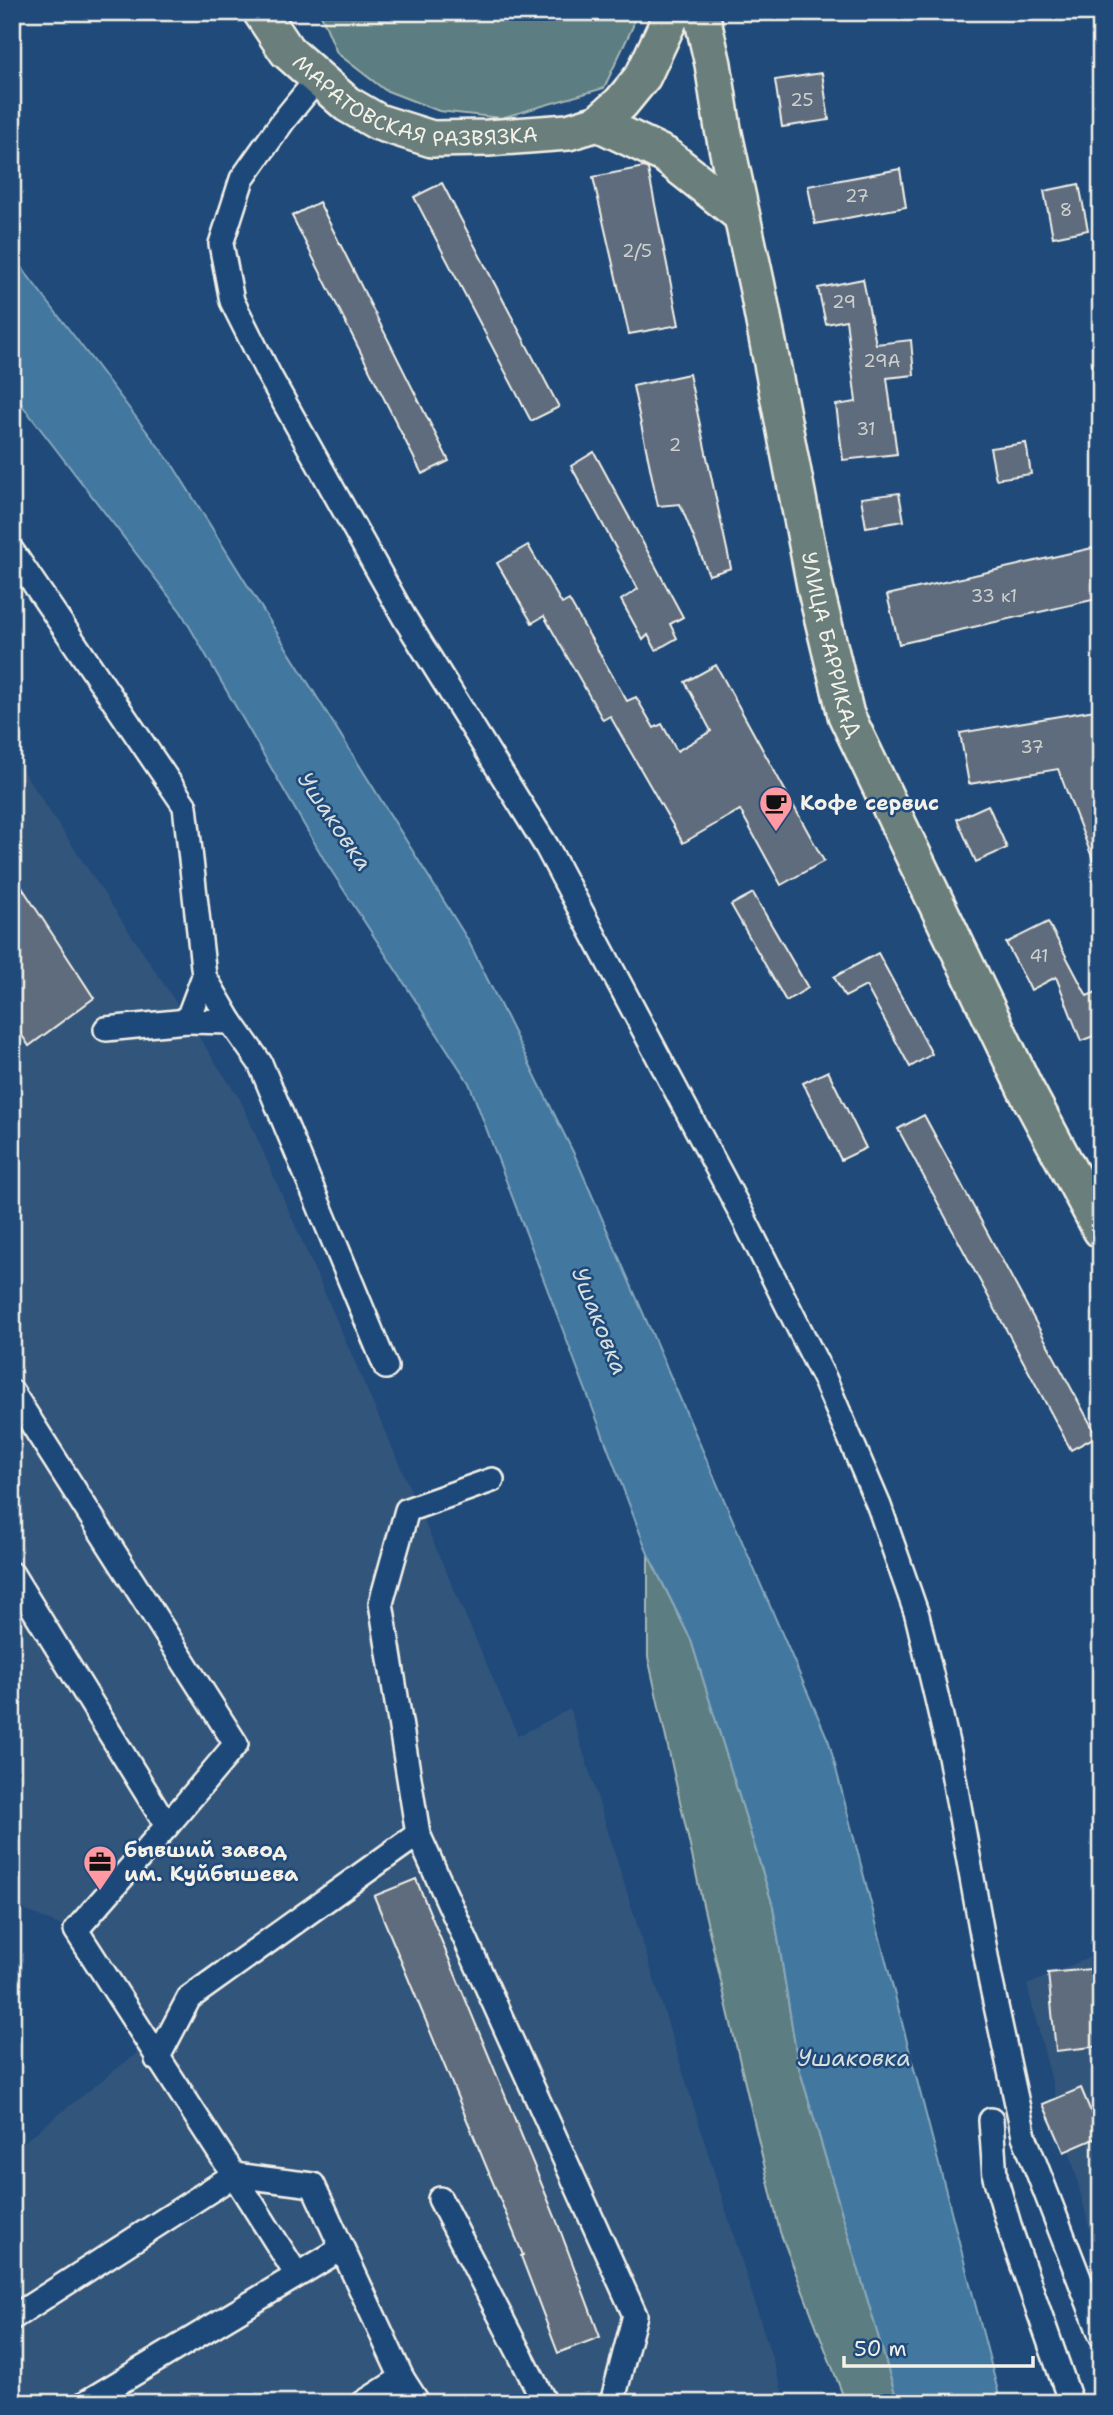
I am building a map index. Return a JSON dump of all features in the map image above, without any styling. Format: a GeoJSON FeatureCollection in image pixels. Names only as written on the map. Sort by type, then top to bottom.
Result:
{"type":"FeatureCollection","features":[{"type":"Feature","properties":{"kind":"main road","name":"МАРАТОВСКАЯ РАЗВЯЗКА"},"geometry":{"type":"LineString","coordinates":[[261,12],[287,51],[346,104],[378,122],[432,139],[568,132],[598,123]]}},
{"type":"Feature","properties":{"kind":"main road"},"geometry":{"type":"LineString","coordinates":[[673,12],[643,76],[621,103],[598,123],[665,155],[741,215]]}},
{"type":"Feature","properties":{"kind":"main road","name":"УЛИЦА БАРРИКАД"},"geometry":{"type":"LineString","coordinates":[[701,12],[816,591],[846,715],[1025,1088],[1101,1230]]}},
{"type":"Feature","properties":{"kind":"street"},"geometry":{"type":"LineString","coordinates":[[317,78],[242,179],[221,244],[232,301],[269,375],[404,617],[547,847],[813,1356],[879,1506],[917,1615],[937,1699],[950,1756],[990,1978],[1024,2136],[1101,2335]]}},
{"type":"Feature","properties":{"kind":"street"},"geometry":{"type":"LineString","coordinates":[[12,551],[184,806],[204,976],[260,1063],[386,1367]]}},
{"type":"Feature","properties":{"kind":"street"},"geometry":{"type":"LineString","coordinates":[[187,1021],[204,976]]}},
{"type":"Feature","properties":{"kind":"street"},"geometry":{"type":"LineString","coordinates":[[106,1030],[187,1021],[232,1022]]}},
{"type":"Feature","properties":{"kind":"street"},"geometry":{"type":"LineString","coordinates":[[12,1392],[236,1744],[76,1930],[297,2275]]}},
{"type":"Feature","properties":{"kind":"street"},"geometry":{"type":"LineString","coordinates":[[492,1480],[407,1510],[381,1603],[418,1834],[635,2315],[612,2403]]}},
{"type":"Feature","properties":{"kind":"street"},"geometry":{"type":"LineString","coordinates":[[12,1574],[167,1826]]}},
{"type":"Feature","properties":{"kind":"street"},"geometry":{"type":"LineString","coordinates":[[158,2059],[189,1998],[418,1834]]}},
{"type":"Feature","properties":{"kind":"street"},"geometry":{"type":"LineString","coordinates":[[991,2120],[995,2177],[1012,2235],[1071,2403]]}},
{"type":"Feature","properties":{"kind":"street"},"geometry":{"type":"LineString","coordinates":[[12,2318],[234,2175],[313,2185],[402,2378],[418,2403]]}},
{"type":"Feature","properties":{"kind":"street"},"geometry":{"type":"LineString","coordinates":[[440,2199],[545,2403]]}},
{"type":"Feature","properties":{"kind":"street"},"geometry":{"type":"LineString","coordinates":[[85,2403],[341,2249]]}},
{"type":"Feature","properties":{"kind":"street"},"geometry":{"type":"LineString","coordinates":[[363,2403],[402,2378]]}},
{"type":"Feature","properties":{"kind":"shaded area"},"geometry":{"type":"Polygon","coordinates":[[[12,754],[241,1101],[518,1736],[570,1709],[786,2403],[12,2403],[12,2151],[138,2052],[62,1926],[12,1905],[12,754]]]}},
{"type":"Feature","properties":{"kind":"shaded area"},"geometry":{"type":"Polygon","coordinates":[[[1101,1952],[1101,2264],[1096,2254],[1027,1985],[1101,1952]]]}},
{"type":"Feature","properties":{"kind":"green space"},"geometry":{"type":"Polygon","coordinates":[[[320,12],[634,12],[633,26],[604,88],[501,118],[439,111],[385,90],[337,53],[320,12]]]}},
{"type":"Feature","properties":{"kind":"green space"},"geometry":{"type":"Polygon","coordinates":[[[648,1554],[691,1640],[773,1906],[798,2064],[898,2403],[846,2403],[780,2232],[648,1657],[648,1554]]]}},
{"type":"Feature","properties":{"kind":"water","name":"Ушаковка"},"geometry":{"type":"Polygon","coordinates":[[[12,255],[174,467],[468,940],[575,1156],[829,1742],[1001,2403],[898,2403],[798,2064],[773,1906],[691,1640],[648,1554],[469,1083],[325,861],[181,612],[12,392],[12,255]]]}},
{"type":"Feature","properties":{"kind":"building"},"geometry":{"type":"Polygon","coordinates":[[[822,73],[829,120],[782,127],[775,80],[822,73]]]}},
{"type":"Feature","properties":{"kind":"building"},"geometry":{"type":"Polygon","coordinates":[[[644,167],[648,169],[679,325],[629,334],[593,177],[644,167]]]}},
{"type":"Feature","properties":{"kind":"building"},"geometry":{"type":"Polygon","coordinates":[[[900,169],[906,207],[815,224],[808,186],[900,169]]]}},
{"type":"Feature","properties":{"kind":"building"},"geometry":{"type":"Polygon","coordinates":[[[442,183],[559,407],[531,421],[414,197],[442,183]]]}},
{"type":"Feature","properties":{"kind":"building"},"geometry":{"type":"Polygon","coordinates":[[[1079,184],[1088,230],[1053,237],[1044,191],[1079,184]]]}},
{"type":"Feature","properties":{"kind":"building"},"geometry":{"type":"Polygon","coordinates":[[[319,202],[449,461],[422,474],[292,216],[319,202]]]}},
{"type":"Feature","properties":{"kind":"building"},"geometry":{"type":"Polygon","coordinates":[[[863,279],[876,344],[911,340],[914,375],[887,378],[897,454],[843,460],[836,405],[856,402],[846,320],[826,324],[818,288],[863,279]]]}},
{"type":"Feature","properties":{"kind":"building"},"geometry":{"type":"Polygon","coordinates":[[[689,374],[731,568],[709,575],[680,504],[658,506],[633,386],[689,374]]]}},
{"type":"Feature","properties":{"kind":"building"},"geometry":{"type":"Polygon","coordinates":[[[1026,443],[1031,474],[996,479],[990,448],[1026,443]]]}},
{"type":"Feature","properties":{"kind":"building"},"geometry":{"type":"Polygon","coordinates":[[[594,452],[683,617],[670,624],[677,638],[656,650],[648,635],[643,640],[621,600],[638,589],[571,466],[594,452]]]}},
{"type":"Feature","properties":{"kind":"building"},"geometry":{"type":"Polygon","coordinates":[[[899,493],[904,521],[866,527],[861,498],[899,493]]]}},
{"type":"Feature","properties":{"kind":"building"},"geometry":{"type":"Polygon","coordinates":[[[528,545],[562,604],[569,600],[627,701],[636,697],[654,728],[662,724],[677,751],[711,731],[685,682],[716,665],[824,861],[781,885],[740,810],[683,843],[610,716],[603,720],[544,616],[532,623],[497,563],[528,545]]]}},
{"type":"Feature","properties":{"kind":"building"},"geometry":{"type":"Polygon","coordinates":[[[1101,546],[1101,598],[899,644],[887,595],[1101,546]]]}},
{"type":"Feature","properties":{"kind":"building"},"geometry":{"type":"Polygon","coordinates":[[[1101,709],[1099,875],[1058,769],[969,784],[960,733],[1101,709]]]}},
{"type":"Feature","properties":{"kind":"building"},"geometry":{"type":"Polygon","coordinates":[[[988,805],[1007,848],[976,862],[957,819],[988,805]]]}},
{"type":"Feature","properties":{"kind":"building"},"geometry":{"type":"Polygon","coordinates":[[[12,872],[94,998],[29,1046],[12,1020],[12,872]]]}},
{"type":"Feature","properties":{"kind":"building"},"geometry":{"type":"Polygon","coordinates":[[[753,893],[808,988],[786,1001],[731,905],[753,893]]]}},
{"type":"Feature","properties":{"kind":"building"},"geometry":{"type":"Polygon","coordinates":[[[1048,922],[1087,996],[1101,990],[1101,1033],[1081,1041],[1056,977],[1031,990],[1006,943],[1048,922]]]}},
{"type":"Feature","properties":{"kind":"building"},"geometry":{"type":"Polygon","coordinates":[[[878,953],[932,1054],[910,1067],[866,986],[845,997],[834,977],[878,953]]]}},
{"type":"Feature","properties":{"kind":"building"},"geometry":{"type":"Polygon","coordinates":[[[828,1071],[866,1148],[841,1160],[803,1083],[828,1071]]]}},
{"type":"Feature","properties":{"kind":"building"},"geometry":{"type":"Polygon","coordinates":[[[924,1115],[1097,1436],[1071,1450],[898,1129],[924,1115]]]}},
{"type":"Feature","properties":{"kind":"building"},"geometry":{"type":"Polygon","coordinates":[[[416,1879],[556,2219],[600,2337],[558,2353],[521,2256],[523,2255],[374,1896],[416,1879]]]}},
{"type":"Feature","properties":{"kind":"building"},"geometry":{"type":"Polygon","coordinates":[[[1101,1968],[1101,2046],[1056,2051],[1048,1973],[1101,1968]]]}},
{"type":"Feature","properties":{"kind":"building"},"geometry":{"type":"Polygon","coordinates":[[[1081,2088],[1101,2136],[1064,2152],[1043,2104],[1081,2088]]]}},
{"type":"Feature","properties":{"kind":"place","name":"Кофе сервис"},"geometry":{"type":"Point","coordinates":[776,833]}},
{"type":"Feature","properties":{"kind":"place","name":"бывший завод им. Куйбышева"},"geometry":{"type":"Point","coordinates":[100,1892]}}]}
